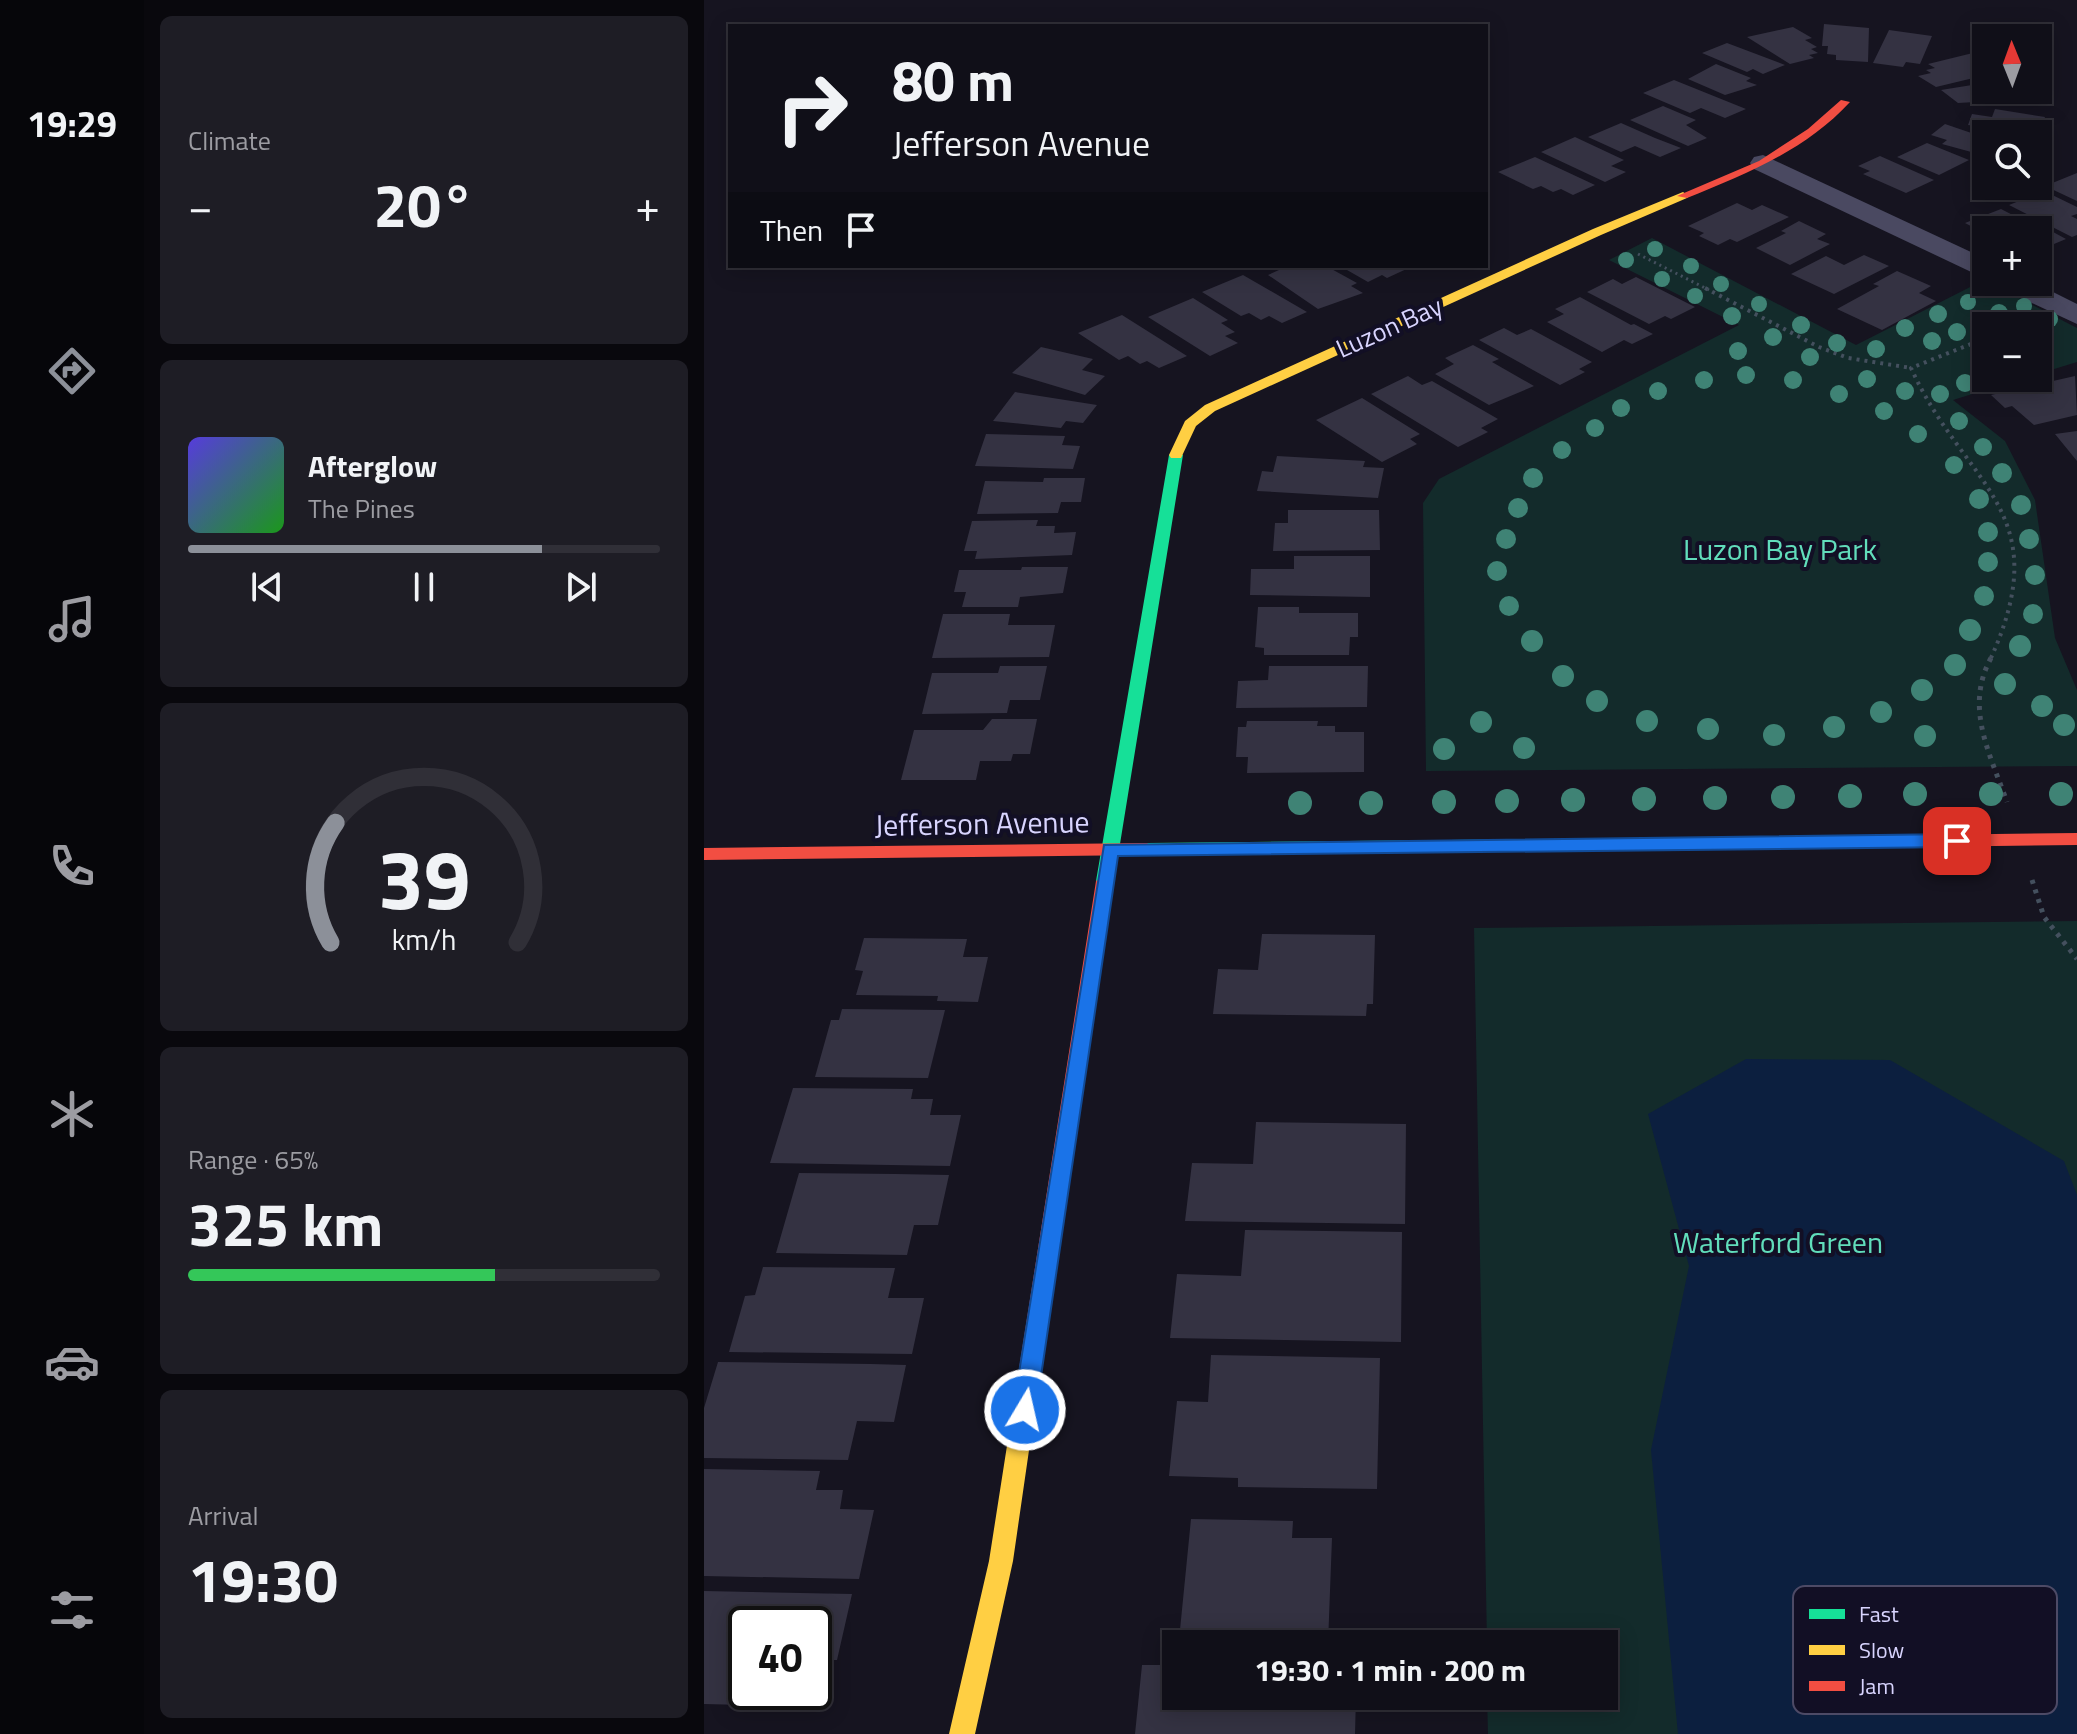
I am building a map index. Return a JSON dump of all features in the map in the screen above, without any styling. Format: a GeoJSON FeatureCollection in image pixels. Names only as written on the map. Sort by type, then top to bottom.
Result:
{"type":"FeatureCollection","features":[{"type":"Feature","properties":{"kind":"street","name":"Luzon Bay"},"geometry":{"type":"LineString","coordinates":[[962,1734],[1001,1561],[1171,465],[1190,424],[1210,408],[1597,232],[1763,163],[1812,131],[1845,102]]}},
{"type":"Feature","properties":{"kind":"street"},"geometry":{"type":"LineString","coordinates":[[1763,163],[1972,263]]}},
{"type":"Feature","properties":{"kind":"street"},"geometry":{"type":"LineString","coordinates":[[2049,296],[2069,303]]}},
{"type":"Feature","properties":{"kind":"street","name":"Jefferson Avenue"},"geometry":{"type":"LineString","coordinates":[[704,854],[2077,839]]}},
{"type":"Feature","properties":{"kind":"path"},"geometry":{"type":"LineString","coordinates":[[1597,232],[1819,347],[1848,358],[1911,368],[1972,344]]}},
{"type":"Feature","properties":{"kind":"path"},"geometry":{"type":"LineString","coordinates":[[1911,368],[1929,408],[1985,478],[2005,513],[2015,558],[2013,596],[1979,684],[1981,727],[1996,770]]}},
{"type":"Feature","properties":{"kind":"path"},"geometry":{"type":"LineString","coordinates":[[2044,917],[2077,959]]}},
{"type":"Feature","properties":{"kind":"green space","name":"Luzon Bay Park"},"geometry":{"type":"Polygon","coordinates":[[[1652,238],[1856,345],[1972,286],[1972,296],[2015,296],[2046,312],[1972,312],[1972,392],[1979,392],[1953,400],[2005,441],[2035,500],[2055,638],[2077,690],[2077,766],[1426,771],[1423,503],[1439,479],[1739,325],[1609,260],[1652,238]]]}},
{"type":"Feature","properties":{"kind":"green space","name":"Luzon Bay Park"},"geometry":{"type":"Polygon","coordinates":[[[2052,315],[2077,328],[2077,362],[2052,370],[2052,315]]]}},
{"type":"Feature","properties":{"kind":"green space","name":"Waterford Green"},"geometry":{"type":"Polygon","coordinates":[[[2077,921],[2077,1734],[1488,1734],[1487,1710],[1618,1710],[1618,1630],[1487,1630],[1474,928],[2077,921]]]}},
{"type":"Feature","properties":{"kind":"water"},"geometry":{"type":"Polygon","coordinates":[[[1746,1059],[1890,1060],[2064,1161],[2077,1195],[2077,1734],[1678,1734],[1651,1450],[1689,1266],[1648,1114],[1746,1059]]]}},
{"type":"Feature","properties":{"kind":"building"},"geometry":{"type":"Polygon","coordinates":[[[1824,24],[1869,28],[1868,62],[1836,60],[1836,55],[1827,54],[1828,46],[1822,46],[1824,24]]]}},
{"type":"Feature","properties":{"kind":"building"},"geometry":{"type":"Polygon","coordinates":[[[1793,27],[1812,38],[1805,40],[1817,47],[1811,49],[1818,53],[1809,55],[1814,58],[1790,64],[1747,37],[1793,27]]]}},
{"type":"Feature","properties":{"kind":"building"},"geometry":{"type":"Polygon","coordinates":[[[1889,30],[1932,36],[1920,64],[1906,62],[1903,67],[1873,63],[1889,30]]]}},
{"type":"Feature","properties":{"kind":"building"},"geometry":{"type":"Polygon","coordinates":[[[1727,43],[1785,65],[1763,74],[1753,69],[1747,72],[1702,53],[1727,43]]]}},
{"type":"Feature","properties":{"kind":"building"},"geometry":{"type":"Polygon","coordinates":[[[1972,53],[1972,78],[1936,87],[1918,76],[1931,73],[1926,70],[1935,68],[1928,64],[1972,53]]]}},
{"type":"Feature","properties":{"kind":"building"},"geometry":{"type":"Polygon","coordinates":[[[1716,64],[1751,78],[1746,81],[1757,85],[1725,95],[1688,79],[1716,64]]]}},
{"type":"Feature","properties":{"kind":"building"},"geometry":{"type":"Polygon","coordinates":[[[1674,80],[1746,109],[1725,118],[1701,108],[1690,113],[1643,93],[1674,80]]]}},
{"type":"Feature","properties":{"kind":"building"},"geometry":{"type":"Polygon","coordinates":[[[1972,85],[1972,102],[1958,103],[1941,90],[1972,85]]]}},
{"type":"Feature","properties":{"kind":"building"},"geometry":{"type":"Polygon","coordinates":[[[1663,106],[1696,120],[1686,125],[1707,138],[1688,146],[1630,120],[1663,106]]]}},
{"type":"Feature","properties":{"kind":"building"},"geometry":{"type":"Polygon","coordinates":[[[1995,109],[2045,117],[2044,120],[1972,120],[1972,126],[1968,125],[1972,114],[1992,117],[1995,109]]]}},
{"type":"Feature","properties":{"kind":"building"},"geometry":{"type":"Polygon","coordinates":[[[1621,123],[1681,148],[1660,157],[1635,146],[1621,152],[1588,137],[1621,123]]]}},
{"type":"Feature","properties":{"kind":"building"},"geometry":{"type":"Polygon","coordinates":[[[1945,124],[1972,133],[1972,152],[1942,144],[1947,140],[1931,135],[1945,124]]]}},
{"type":"Feature","properties":{"kind":"building"},"geometry":{"type":"Polygon","coordinates":[[[1575,137],[1624,160],[1611,166],[1626,172],[1605,182],[1541,152],[1575,137]]]}},
{"type":"Feature","properties":{"kind":"building"},"geometry":{"type":"Polygon","coordinates":[[[1927,143],[1969,160],[1939,175],[1897,157],[1927,143]]]}},
{"type":"Feature","properties":{"kind":"building"},"geometry":{"type":"Polygon","coordinates":[[[1880,156],[1934,180],[1906,193],[1863,174],[1870,171],[1858,166],[1880,156]]]}},
{"type":"Feature","properties":{"kind":"building"},"geometry":{"type":"Polygon","coordinates":[[[1535,157],[1595,185],[1573,195],[1561,189],[1553,192],[1541,186],[1533,189],[1498,172],[1535,157]]]}},
{"type":"Feature","properties":{"kind":"building"},"geometry":{"type":"Polygon","coordinates":[[[2077,173],[2077,201],[2052,189],[2052,183],[2077,173]]]}},
{"type":"Feature","properties":{"kind":"building"},"geometry":{"type":"Polygon","coordinates":[[[2052,195],[2077,207],[2077,214],[2071,216],[2077,219],[2077,235],[2072,237],[2052,227],[2052,216],[2031,216],[2009,205],[2022,200],[2052,200],[2052,195]]]}},
{"type":"Feature","properties":{"kind":"building"},"geometry":{"type":"Polygon","coordinates":[[[1737,203],[1752,210],[1762,205],[1789,217],[1737,242],[1730,239],[1718,245],[1699,236],[1704,233],[1688,226],[1737,203]]]}},
{"type":"Feature","properties":{"kind":"building"},"geometry":{"type":"Polygon","coordinates":[[[2001,209],[2015,216],[1983,216],[2001,209]]]}},
{"type":"Feature","properties":{"kind":"building"},"geometry":{"type":"Polygon","coordinates":[[[1799,221],[1826,234],[1817,239],[1830,244],[1790,265],[1756,248],[1786,233],[1781,231],[1799,221]]]}},
{"type":"Feature","properties":{"kind":"building"},"geometry":{"type":"Polygon","coordinates":[[[2052,231],[2066,239],[2052,245],[2052,231]]]}},
{"type":"Feature","properties":{"kind":"building"},"geometry":{"type":"Polygon","coordinates":[[[1864,255],[1889,266],[1834,294],[1791,274],[1826,256],[1844,265],[1864,255]]]}},
{"type":"Feature","properties":{"kind":"building"},"geometry":{"type":"Polygon","coordinates":[[[1284,268],[1330,268],[1357,283],[1351,286],[1363,293],[1318,309],[1268,275],[1284,268]]]}},
{"type":"Feature","properties":{"kind":"building"},"geometry":{"type":"Polygon","coordinates":[[[1344,268],[1409,268],[1387,278],[1382,275],[1368,282],[1344,268]]]}},
{"type":"Feature","properties":{"kind":"building"},"geometry":{"type":"Polygon","coordinates":[[[1897,271],[1931,286],[1919,293],[1936,301],[1882,330],[1837,309],[1879,286],[1873,284],[1897,271]]]}},
{"type":"Feature","properties":{"kind":"building"},"geometry":{"type":"Polygon","coordinates":[[[1243,275],[1307,312],[1282,323],[1269,316],[1261,320],[1249,313],[1241,316],[1202,292],[1243,275]]]}},
{"type":"Feature","properties":{"kind":"building"},"geometry":{"type":"Polygon","coordinates":[[[1636,277],[1695,307],[1671,319],[1665,316],[1649,324],[1587,292],[1613,279],[1622,284],[1636,277]]]}},
{"type":"Feature","properties":{"kind":"building"},"geometry":{"type":"Polygon","coordinates":[[[1580,297],[1653,334],[1632,344],[1624,340],[1602,352],[1547,322],[1564,314],[1555,309],[1580,297]]]}},
{"type":"Feature","properties":{"kind":"building"},"geometry":{"type":"Polygon","coordinates":[[[1193,298],[1228,320],[1221,323],[1235,332],[1225,336],[1238,343],[1210,356],[1148,317],[1193,298]]]}},
{"type":"Feature","properties":{"kind":"building"},"geometry":{"type":"Polygon","coordinates":[[[1122,315],[1187,356],[1159,368],[1147,361],[1140,364],[1128,356],[1119,360],[1078,333],[1122,315]]]}},
{"type":"Feature","properties":{"kind":"building"},"geometry":{"type":"Polygon","coordinates":[[[1504,328],[1517,335],[1531,329],[1592,362],[1579,369],[1585,372],[1560,385],[1479,340],[1504,328]]]}},
{"type":"Feature","properties":{"kind":"building"},"geometry":{"type":"Polygon","coordinates":[[[1473,345],[1499,359],[1492,362],[1534,386],[1489,405],[1435,374],[1454,364],[1445,358],[1473,345]]]}},
{"type":"Feature","properties":{"kind":"building"},"geometry":{"type":"Polygon","coordinates":[[[1041,347],[1093,359],[1082,370],[1105,376],[1085,395],[1012,373],[1041,347]]]}},
{"type":"Feature","properties":{"kind":"building"},"geometry":{"type":"Polygon","coordinates":[[[1408,376],[1422,385],[1432,381],[1498,419],[1481,428],[1488,432],[1458,447],[1371,394],[1408,376]]]}},
{"type":"Feature","properties":{"kind":"building"},"geometry":{"type":"Polygon","coordinates":[[[2075,376],[2077,415],[2034,425],[2012,406],[2005,408],[1991,395],[2052,392],[2052,381],[2075,376]]]}},
{"type":"Feature","properties":{"kind":"building"},"geometry":{"type":"Polygon","coordinates":[[[1015,392],[1097,405],[1083,423],[1066,421],[1061,428],[993,421],[1015,392]]]}},
{"type":"Feature","properties":{"kind":"building"},"geometry":{"type":"Polygon","coordinates":[[[1362,398],[1420,434],[1410,439],[1417,444],[1382,462],[1316,420],[1362,398]]]}},
{"type":"Feature","properties":{"kind":"building"},"geometry":{"type":"Polygon","coordinates":[[[2077,431],[2077,461],[2055,434],[2077,431]]]}},
{"type":"Feature","properties":{"kind":"building"},"geometry":{"type":"Polygon","coordinates":[[[986,434],[1065,436],[1062,445],[1080,446],[1073,469],[975,466],[986,434]]]}},
{"type":"Feature","properties":{"kind":"building"},"geometry":{"type":"Polygon","coordinates":[[[1277,456],[1365,461],[1363,467],[1384,468],[1378,498],[1257,491],[1262,471],[1273,472],[1277,456]]]}},
{"type":"Feature","properties":{"kind":"building"},"geometry":{"type":"Polygon","coordinates":[[[1044,478],[1085,478],[1081,502],[1061,502],[1058,513],[977,514],[985,481],[1043,482],[1044,478]]]}},
{"type":"Feature","properties":{"kind":"building"},"geometry":{"type":"Polygon","coordinates":[[[1288,510],[1379,510],[1380,550],[1273,551],[1275,523],[1288,523],[1288,510]]]}},
{"type":"Feature","properties":{"kind":"building"},"geometry":{"type":"Polygon","coordinates":[[[1038,520],[1036,526],[1055,526],[1054,533],[1076,532],[1072,555],[975,559],[977,551],[964,551],[972,521],[1038,520]]]}},
{"type":"Feature","properties":{"kind":"building"},"geometry":{"type":"Polygon","coordinates":[[[1294,556],[1370,556],[1370,597],[1250,595],[1251,569],[1294,569],[1294,556]]]}},
{"type":"Feature","properties":{"kind":"building"},"geometry":{"type":"Polygon","coordinates":[[[1022,567],[1068,567],[1063,593],[1020,597],[1018,607],[962,607],[966,592],[954,592],[959,570],[1021,570],[1022,567]]]}},
{"type":"Feature","properties":{"kind":"building"},"geometry":{"type":"Polygon","coordinates":[[[1258,607],[1299,607],[1299,613],[1358,613],[1358,637],[1350,637],[1349,655],[1264,655],[1264,648],[1255,647],[1258,607]]]}},
{"type":"Feature","properties":{"kind":"building"},"geometry":{"type":"Polygon","coordinates":[[[943,614],[1010,614],[1008,625],[1055,625],[1049,657],[932,658],[943,614]]]}},
{"type":"Feature","properties":{"kind":"building"},"geometry":{"type":"Polygon","coordinates":[[[1000,666],[1047,666],[1040,700],[1010,700],[1007,713],[922,714],[932,673],[998,673],[1000,666]]]}},
{"type":"Feature","properties":{"kind":"building"},"geometry":{"type":"Polygon","coordinates":[[[1269,666],[1368,666],[1367,707],[1236,708],[1238,681],[1268,680],[1269,666]]]}},
{"type":"Feature","properties":{"kind":"building"},"geometry":{"type":"Polygon","coordinates":[[[992,719],[1037,719],[1030,754],[1013,754],[1011,761],[980,761],[976,780],[901,780],[914,730],[983,730],[992,719]]]}},
{"type":"Feature","properties":{"kind":"building"},"geometry":{"type":"Polygon","coordinates":[[[1247,721],[1318,721],[1317,726],[1335,726],[1335,732],[1364,732],[1364,772],[1247,773],[1248,757],[1236,757],[1238,727],[1246,727],[1247,721]]]}},
{"type":"Feature","properties":{"kind":"building"},"geometry":{"type":"Polygon","coordinates":[[[1262,934],[1375,935],[1373,1004],[1367,1004],[1366,1016],[1213,1014],[1218,969],[1258,970],[1262,934]]]}},
{"type":"Feature","properties":{"kind":"building"},"geometry":{"type":"Polygon","coordinates":[[[864,938],[967,939],[963,957],[988,957],[978,1002],[937,1001],[938,996],[856,995],[863,971],[855,970],[864,938]]]}},
{"type":"Feature","properties":{"kind":"building"},"geometry":{"type":"Polygon","coordinates":[[[842,1009],[945,1010],[928,1078],[815,1077],[831,1020],[839,1020],[842,1009]]]}},
{"type":"Feature","properties":{"kind":"building"},"geometry":{"type":"Polygon","coordinates":[[[793,1088],[913,1089],[911,1099],[933,1099],[930,1115],[961,1115],[950,1166],[770,1163],[793,1088]]]}},
{"type":"Feature","properties":{"kind":"building"},"geometry":{"type":"Polygon","coordinates":[[[1256,1122],[1406,1124],[1405,1224],[1185,1221],[1192,1163],[1253,1164],[1256,1122]]]}},
{"type":"Feature","properties":{"kind":"building"},"geometry":{"type":"Polygon","coordinates":[[[799,1173],[949,1175],[938,1225],[914,1225],[907,1255],[776,1253],[799,1173]]]}},
{"type":"Feature","properties":{"kind":"building"},"geometry":{"type":"Polygon","coordinates":[[[1245,1230],[1402,1232],[1401,1342],[1170,1338],[1177,1274],[1241,1276],[1245,1230]]]}},
{"type":"Feature","properties":{"kind":"building"},"geometry":{"type":"Polygon","coordinates":[[[763,1267],[895,1268],[888,1298],[924,1298],[912,1354],[729,1352],[745,1296],[755,1295],[763,1267]]]}},
{"type":"Feature","properties":{"kind":"building"},"geometry":{"type":"Polygon","coordinates":[[[1211,1355],[1380,1358],[1377,1489],[1238,1487],[1238,1478],[1169,1476],[1177,1401],[1208,1402],[1211,1355]]]}},
{"type":"Feature","properties":{"kind":"building"},"geometry":{"type":"Polygon","coordinates":[[[718,1362],[906,1365],[894,1422],[857,1421],[848,1460],[704,1458],[704,1408],[718,1362]]]}},
{"type":"Feature","properties":{"kind":"building"},"geometry":{"type":"Polygon","coordinates":[[[704,1469],[820,1471],[816,1490],[843,1490],[840,1509],[874,1510],[859,1579],[704,1576],[704,1469]]]}},
{"type":"Feature","properties":{"kind":"building"},"geometry":{"type":"Polygon","coordinates":[[[1191,1519],[1293,1521],[1292,1538],[1332,1538],[1329,1630],[1180,1630],[1191,1519]]]}},
{"type":"Feature","properties":{"kind":"building"},"geometry":{"type":"Polygon","coordinates":[[[704,1591],[852,1594],[837,1660],[832,1660],[832,1606],[728,1606],[728,1705],[704,1704],[704,1591]]]}},
{"type":"Feature","properties":{"kind":"building"},"geometry":{"type":"Polygon","coordinates":[[[1142,1665],[1162,1665],[1162,1710],[1356,1710],[1355,1734],[1135,1734],[1142,1665]]]}},
{"type":"Feature","properties":{"kind":"traffic: fast"},"geometry":{"type":"LineString","coordinates":[[1105,881],[1176,455]]}},
{"type":"Feature","properties":{"kind":"traffic: fast"},"geometry":{"type":"LineString","coordinates":[[1147,849],[1750,843]]}},
{"type":"Feature","properties":{"kind":"traffic: slow"},"geometry":{"type":"LineString","coordinates":[[1176,455],[1190,424],[1210,408],[1683,196]]}},
{"type":"Feature","properties":{"kind":"traffic: slow"},"geometry":{"type":"LineString","coordinates":[[962,1734],[1001,1561],[1027,1388]]}},
{"type":"Feature","properties":{"kind":"traffic: jam"},"geometry":{"type":"LineString","coordinates":[[1683,196],[1763,163],[1812,131],[1845,102]]}},
{"type":"Feature","properties":{"kind":"traffic: jam"},"geometry":{"type":"LineString","coordinates":[[1750,843],[2077,839]]}},
{"type":"Feature","properties":{"kind":"traffic: jam"},"geometry":{"type":"LineString","coordinates":[[704,854],[1147,849]]}},
{"type":"Feature","properties":{"kind":"traffic: jam"},"geometry":{"type":"LineString","coordinates":[[1027,1388],[1105,881]]}},
{"type":"Feature","properties":{"kind":"route"},"geometry":{"type":"LineString","coordinates":[[1025,1410],[1110,850],[1957,841]]}}]}
